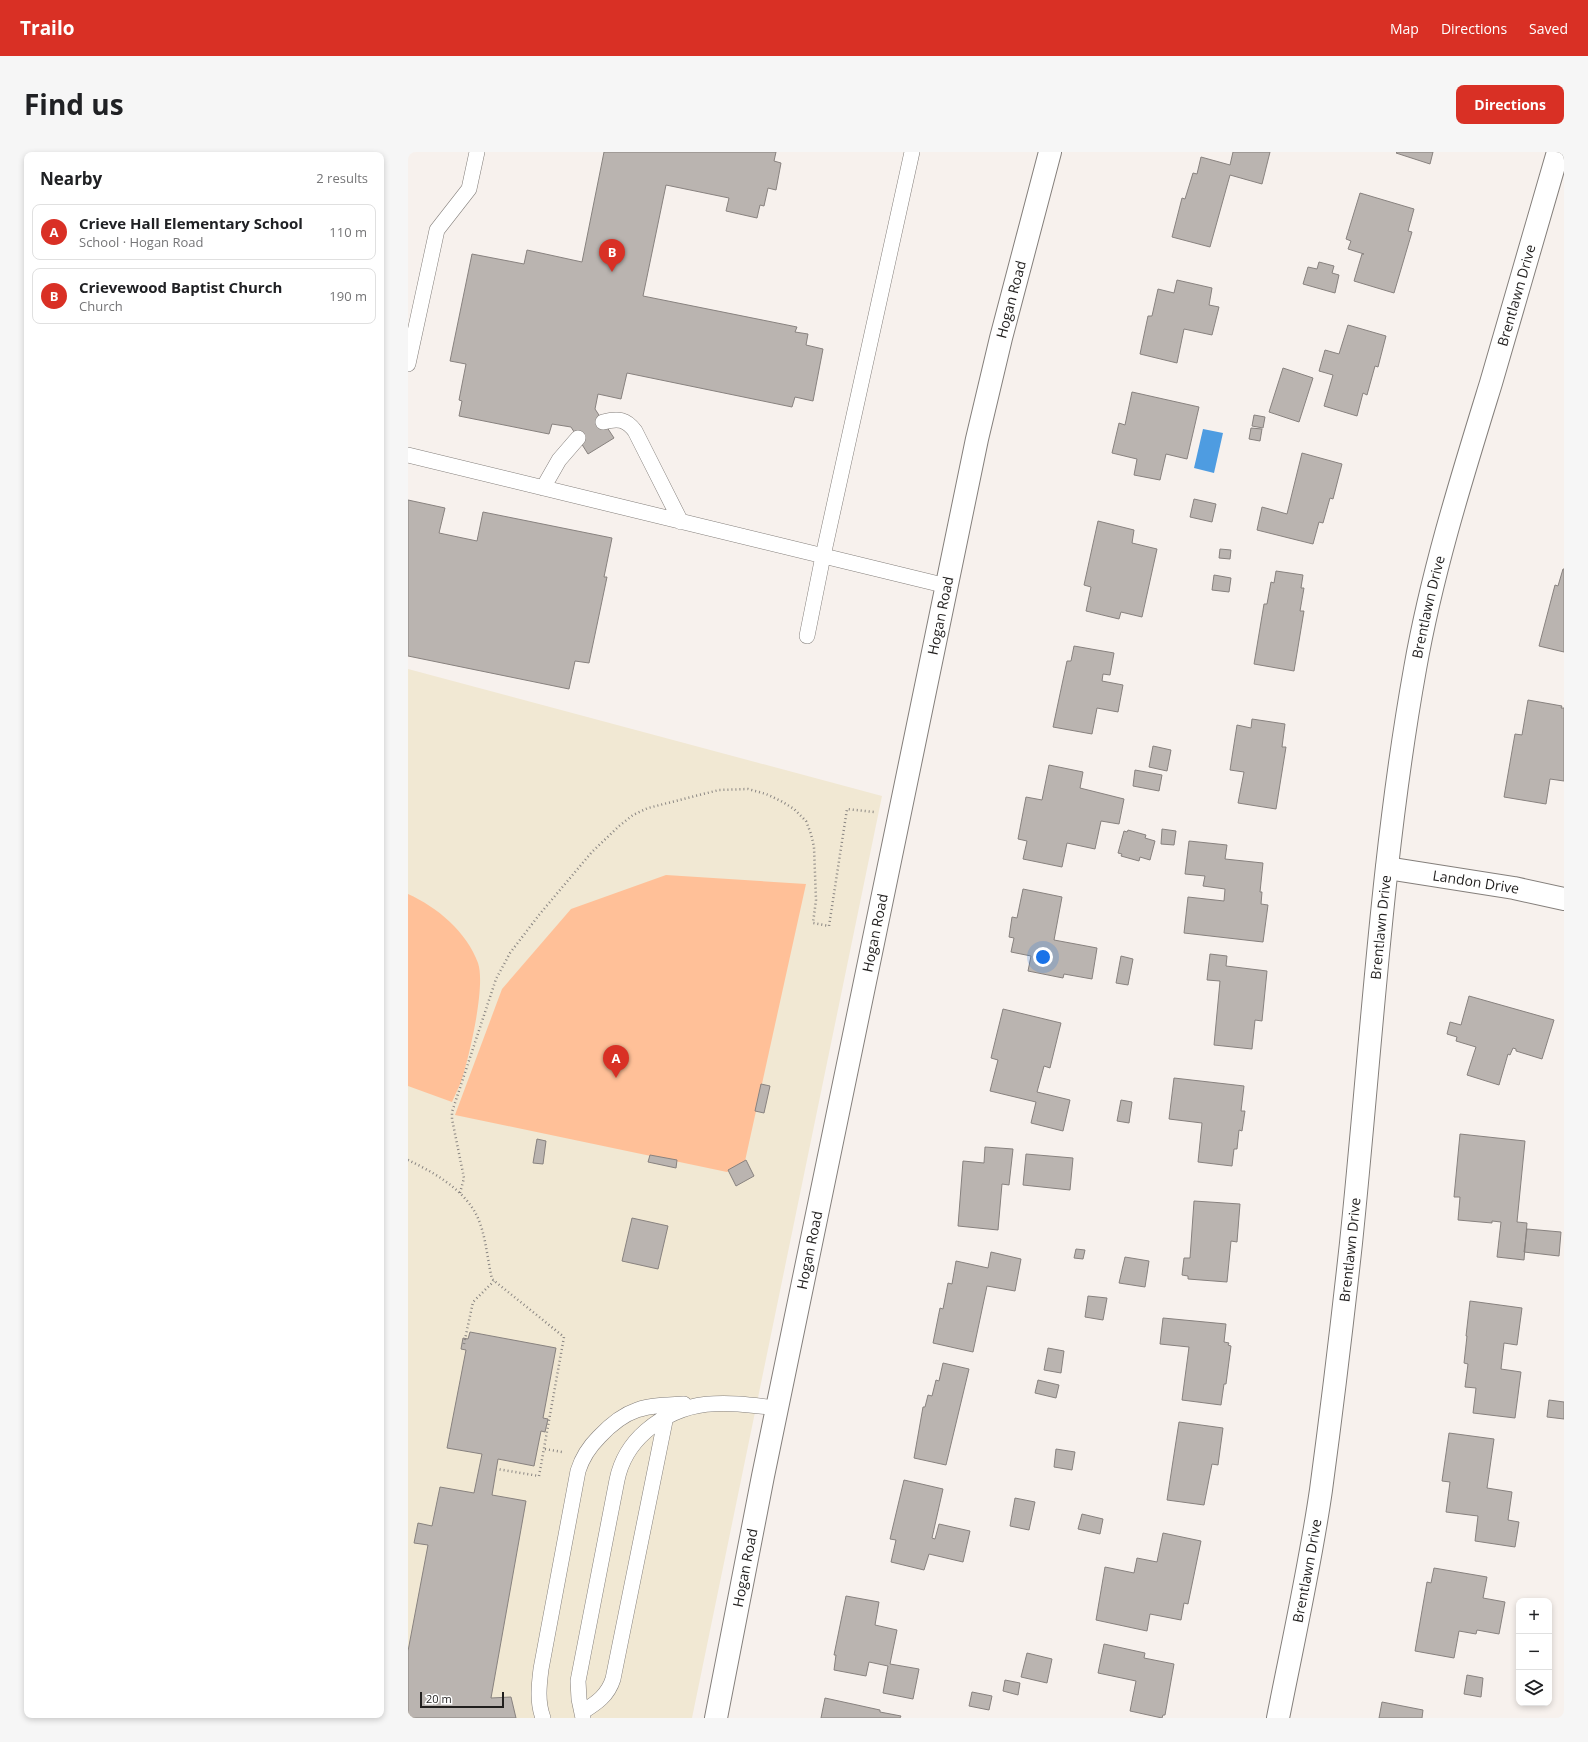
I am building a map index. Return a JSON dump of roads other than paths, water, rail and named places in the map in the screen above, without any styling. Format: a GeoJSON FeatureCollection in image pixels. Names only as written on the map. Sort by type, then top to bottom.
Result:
{"type":"FeatureCollection","features":[{"type":"Feature","properties":{"kind":"street","name":"Brentlawn Drive"},"geometry":{"type":"LineString","coordinates":[[1278,1718],[1300,1610],[1320,1491],[1351,1244],[1372,1009],[1387,868],[1402,747],[1415,665],[1461,483],[1558,152]]}},
{"type":"Feature","properties":{"kind":"street","name":"Hogan Road"},"geometry":{"type":"LineString","coordinates":[[716,1718],[777,1408],[979,431],[1045,153]]}},
{"type":"Feature","properties":{"kind":"street","name":"Landon Drive"},"geometry":{"type":"LineString","coordinates":[[1387,868],[1514,888],[1564,899]]}},
{"type":"Feature","properties":{"kind":"lane"},"geometry":{"type":"LineString","coordinates":[[408,364],[437,230],[469,189],[477,152]]}},
{"type":"Feature","properties":{"kind":"lane"},"geometry":{"type":"LineString","coordinates":[[807,636],[823,556],[912,152]]}},
{"type":"Feature","properties":{"kind":"lane"},"geometry":{"type":"LineString","coordinates":[[604,422],[614,419],[620,420],[626,422],[635,431],[681,522]]}},
{"type":"Feature","properties":{"kind":"lane"},"geometry":{"type":"LineString","coordinates":[[543,488],[558,460],[578,438]]}},
{"type":"Feature","properties":{"kind":"lane"},"geometry":{"type":"LineString","coordinates":[[408,455],[947,586]]}},
{"type":"Feature","properties":{"kind":"lane"},"geometry":{"type":"LineString","coordinates":[[543,1718],[539,1702],[538,1686],[578,1471],[581,1460],[596,1440],[617,1419],[634,1410],[662,1405],[713,1403],[777,1408]]}},
{"type":"Feature","properties":{"kind":"lane"},"geometry":{"type":"LineString","coordinates":[[583,1715],[578,1681],[620,1468],[629,1449],[636,1441],[666,1416],[688,1408],[713,1403]]}},
{"type":"Feature","properties":{"kind":"lane"},"geometry":{"type":"LineString","coordinates":[[583,1715],[604,1697],[613,1679],[666,1416]]}},
{"type":"Feature","properties":{"kind":"water"},"geometry":{"type":"Polygon","coordinates":[[[1203,429],[1223,433],[1214,473],[1194,468],[1203,429]]]}},
{"type":"Feature","properties":{"kind":"place","name":"Crievewood Baptist Church"},"geometry":{"type":"Point","coordinates":[612,272]}},
{"type":"Feature","properties":{"kind":"place","name":"Crieve Hall Elementary School"},"geometry":{"type":"Point","coordinates":[616,1078]}}]}
